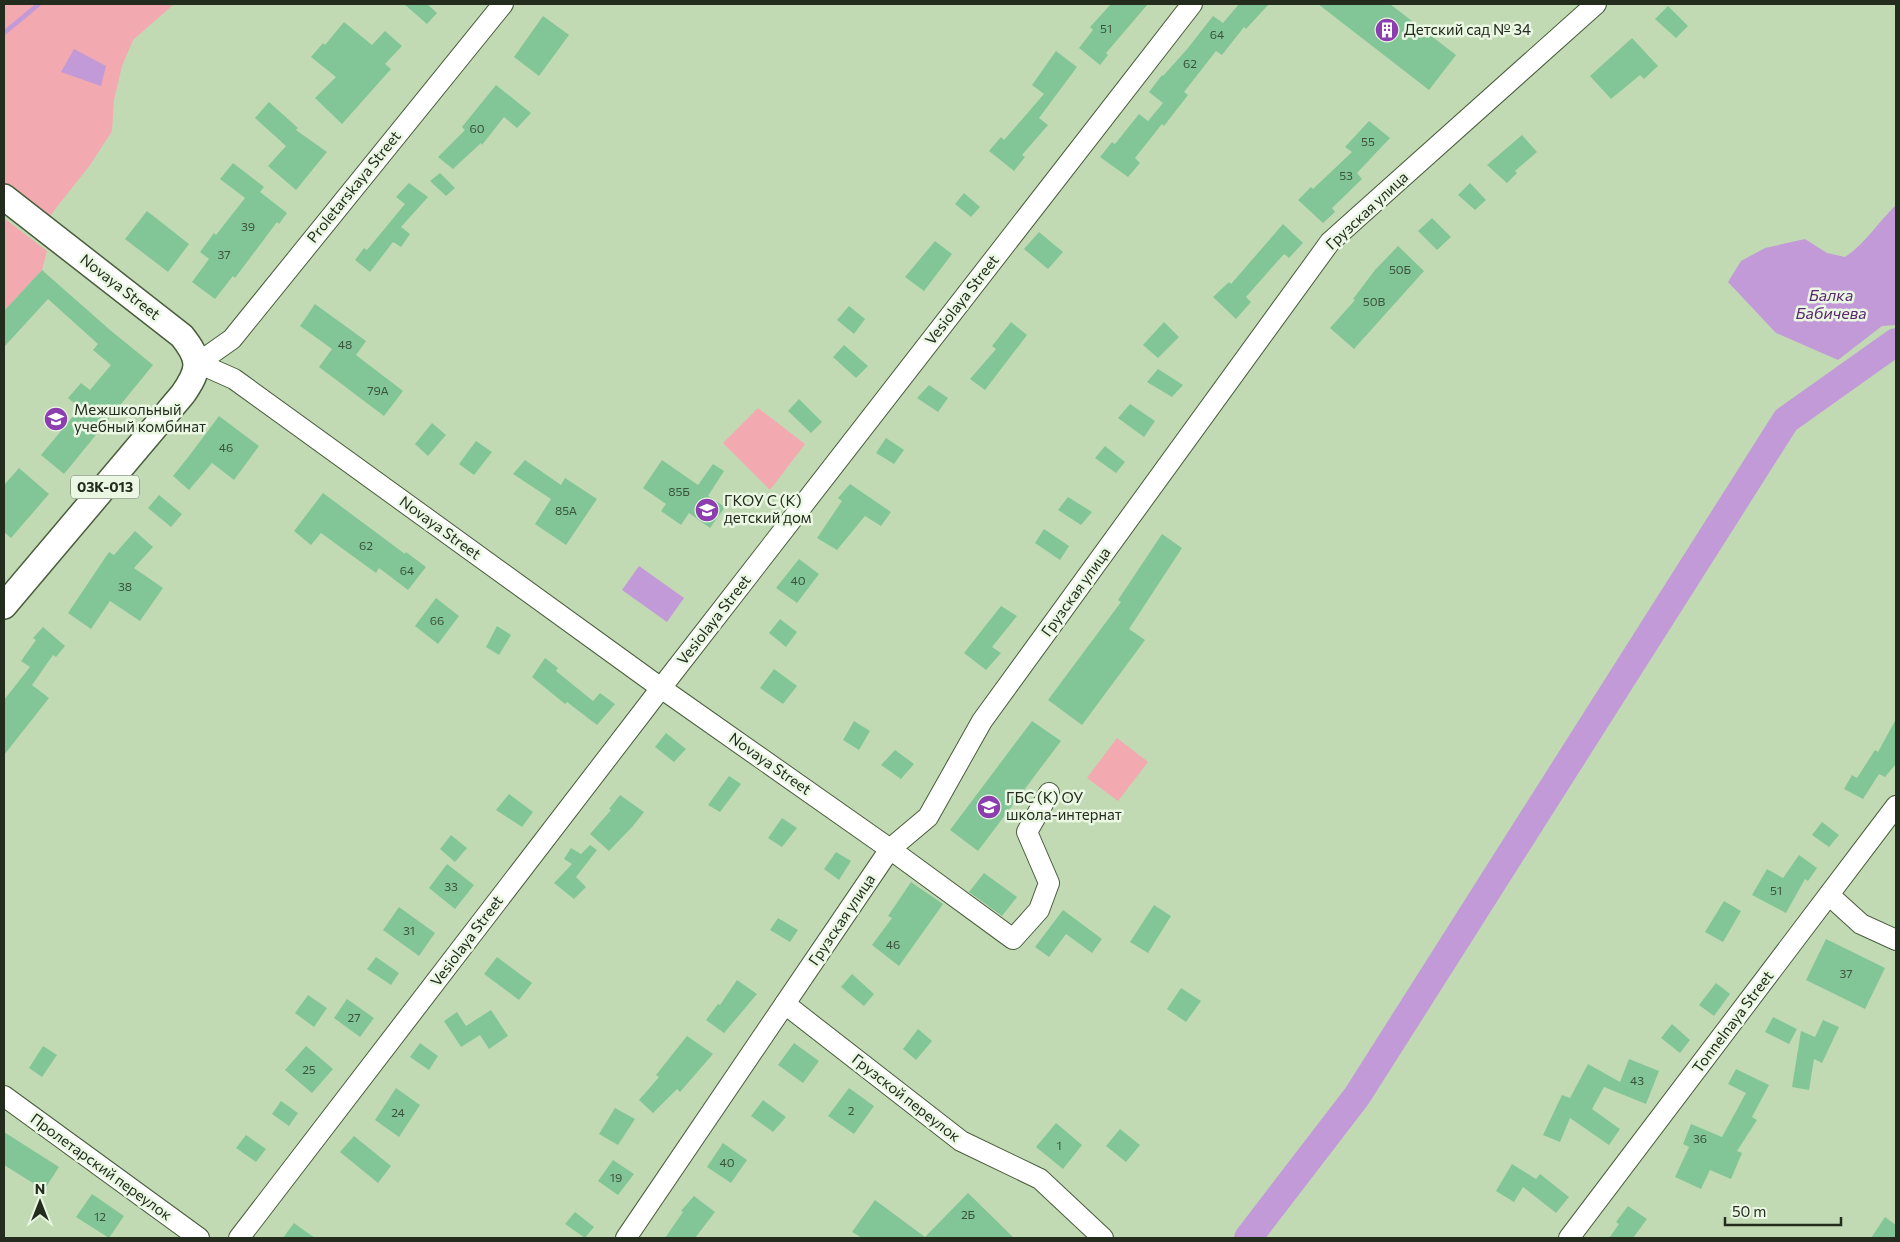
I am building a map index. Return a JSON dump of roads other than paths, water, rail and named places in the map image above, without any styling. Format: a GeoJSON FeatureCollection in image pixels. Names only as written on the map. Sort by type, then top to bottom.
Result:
{"type":"FeatureCollection","features":[{"type":"Feature","properties":{"kind":"main road","name":"Novaya Street"},"geometry":{"type":"LineString","coordinates":[[4,197],[182,336],[193,350],[198,363]]}},
{"type":"Feature","properties":{"kind":"main road","name":"03К-013"},"geometry":{"type":"LineString","coordinates":[[4,606],[183,394],[192,381],[198,363]]}},
{"type":"Feature","properties":{"kind":"street","name":"Proletarskaya Street"},"geometry":{"type":"LineString","coordinates":[[198,363],[232,339],[503,4]]}},
{"type":"Feature","properties":{"kind":"street","name":"Vesiolaya Street"},"geometry":{"type":"LineString","coordinates":[[240,1238],[661,688],[1192,4]]}},
{"type":"Feature","properties":{"kind":"street","name":"Грузская улица"},"geometry":{"type":"LineString","coordinates":[[626,1238],[890,849],[928,816],[982,721],[1330,242],[1596,4]]}},
{"type":"Feature","properties":{"kind":"street","name":"Novaya Street"},"geometry":{"type":"LineString","coordinates":[[198,363],[234,379],[661,688],[890,849],[1013,939],[1039,910],[1048,883],[1028,832],[1049,793]]}},
{"type":"Feature","properties":{"kind":"street","name":"Tonnelnaya Street"},"geometry":{"type":"LineString","coordinates":[[1569,1238],[1896,806]]}},
{"type":"Feature","properties":{"kind":"street"},"geometry":{"type":"LineString","coordinates":[[1829,895],[1861,924],[1896,940]]}},
{"type":"Feature","properties":{"kind":"street","name":"Грузской переулок"},"geometry":{"type":"LineString","coordinates":[[785,1004],[962,1142],[1040,1178],[1102,1238]]}},
{"type":"Feature","properties":{"kind":"street","name":"Пролетарский переулок"},"geometry":{"type":"LineString","coordinates":[[4,1096],[199,1238]]}},
{"type":"Feature","properties":{"kind":"water"},"geometry":{"type":"Polygon","coordinates":[[[74,49],[106,66],[101,86],[61,72],[74,49]]]}},
{"type":"Feature","properties":{"kind":"water","name":"Балка Бабичева"},"geometry":{"type":"Polygon","coordinates":[[[1896,205],[1896,325],[1882,326],[1838,360],[1776,333],[1728,282],[1741,261],[1765,248],[1805,239],[1827,253],[1845,257],[1859,246],[1896,205]]]}},
{"type":"Feature","properties":{"kind":"water"},"geometry":{"type":"Polygon","coordinates":[[[639,566],[684,598],[667,622],[622,590],[639,566]]]}},
{"type":"Feature","properties":{"kind":"waterway"},"geometry":{"type":"LineString","coordinates":[[4,33],[39,4]]}},
{"type":"Feature","properties":{"kind":"waterway"},"geometry":{"type":"LineString","coordinates":[[1248,1238],[1357,1096],[1786,420],[1896,342]]}},
{"type":"Feature","properties":{"kind":"place","name":"Детский сад № 34"},"geometry":{"type":"Point","coordinates":[1387,30]}},
{"type":"Feature","properties":{"kind":"place","name":"Межшкольный учебный комбинат"},"geometry":{"type":"Point","coordinates":[56,419]}},
{"type":"Feature","properties":{"kind":"place","name":"ГКОУ С (К) детский дом"},"geometry":{"type":"Point","coordinates":[707,510]}},
{"type":"Feature","properties":{"kind":"place","name":"ГБС (К) ОУ школа-интернат"},"geometry":{"type":"Point","coordinates":[989,807]}}]}
